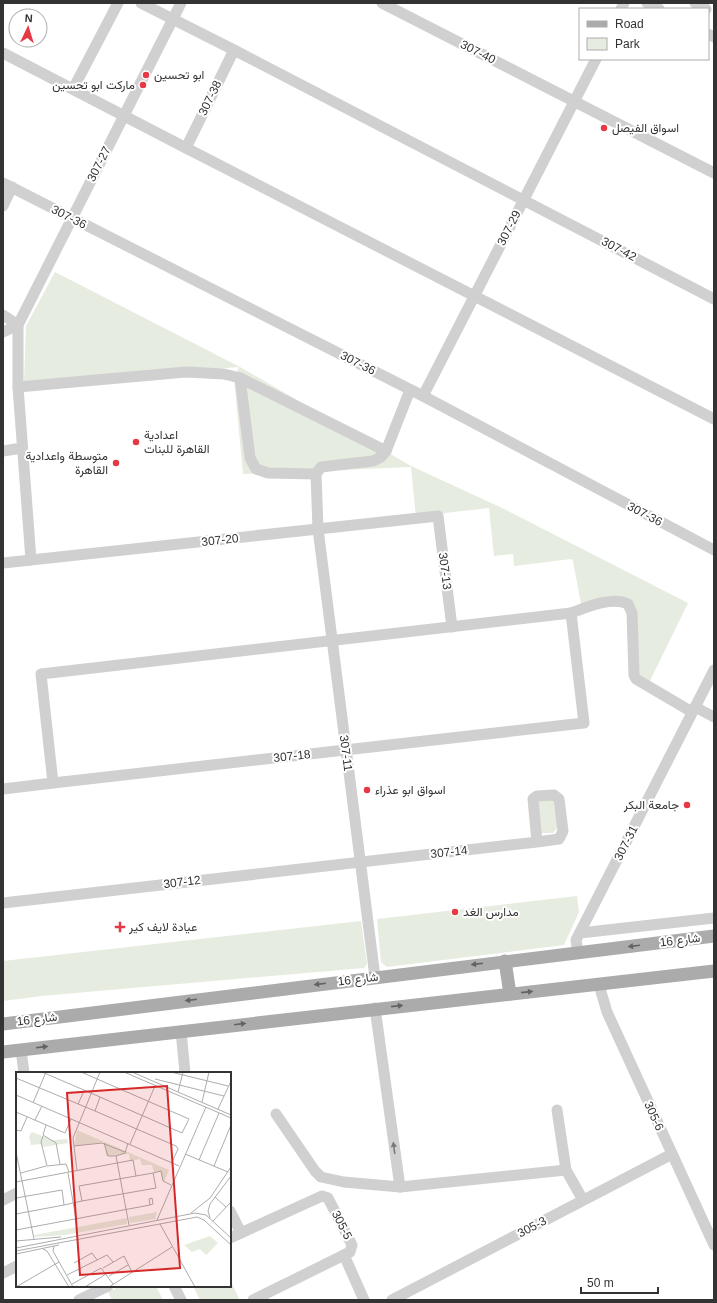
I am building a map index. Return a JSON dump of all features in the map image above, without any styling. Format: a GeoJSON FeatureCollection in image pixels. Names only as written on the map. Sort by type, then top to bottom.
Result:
{"type":"FeatureCollection","features":[{"type":"Feature","properties":{"kind":"main road","name":"شارع 16"},"geometry":{"type":"LineString","coordinates":[[3,1024],[714,936]]}},
{"type":"Feature","properties":{"kind":"main road"},"geometry":{"type":"LineString","coordinates":[[505,961],[510,994]]}},
{"type":"Feature","properties":{"kind":"main road"},"geometry":{"type":"LineString","coordinates":[[3,1052],[375,1008],[599,985],[714,971]]}},
{"type":"Feature","properties":{"kind":"street"},"geometry":{"type":"LineString","coordinates":[[73,89],[118,3]]}},
{"type":"Feature","properties":{"kind":"street"},"geometry":{"type":"LineString","coordinates":[[141,3],[524,200]]}},
{"type":"Feature","properties":{"kind":"street","name":"307-27"},"geometry":{"type":"LineString","coordinates":[[18,325],[181,3]]}},
{"type":"Feature","properties":{"kind":"street","name":"307-40"},"geometry":{"type":"LineString","coordinates":[[382,3],[574,102]]}},
{"type":"Feature","properties":{"kind":"street"},"geometry":{"type":"LineString","coordinates":[[647,3],[657,8]]}},
{"type":"Feature","properties":{"kind":"street"},"geometry":{"type":"LineString","coordinates":[[695,3],[704,8]]}},
{"type":"Feature","properties":{"kind":"street","name":"307-38"},"geometry":{"type":"LineString","coordinates":[[186,148],[234,50]]}},
{"type":"Feature","properties":{"kind":"street"},"geometry":{"type":"LineString","coordinates":[[3,53],[714,419]]}},
{"type":"Feature","properties":{"kind":"street","name":"307-29"},"geometry":{"type":"LineString","coordinates":[[423,396],[595,60]]}},
{"type":"Feature","properties":{"kind":"street"},"geometry":{"type":"LineString","coordinates":[[574,102],[714,173]]}},
{"type":"Feature","properties":{"kind":"street"},"geometry":{"type":"LineString","coordinates":[[3,206],[7,185]]}},
{"type":"Feature","properties":{"kind":"street","name":"307-36"},"geometry":{"type":"LineString","coordinates":[[7,185],[423,396],[713,547]]}},
{"type":"Feature","properties":{"kind":"street","name":"307-42"},"geometry":{"type":"LineString","coordinates":[[524,200],[714,299]]}},
{"type":"Feature","properties":{"kind":"street"},"geometry":{"type":"LineString","coordinates":[[3,315],[18,325]]}},
{"type":"Feature","properties":{"kind":"street"},"geometry":{"type":"LineString","coordinates":[[3,332],[18,325]]}},
{"type":"Feature","properties":{"kind":"street"},"geometry":{"type":"LineString","coordinates":[[18,325],[18,387],[31,560]]}},
{"type":"Feature","properties":{"kind":"street"},"geometry":{"type":"LineString","coordinates":[[18,387],[186,372],[224,374],[240,378],[386,451]]}},
{"type":"Feature","properties":{"kind":"street"},"geometry":{"type":"LineString","coordinates":[[240,378],[250,458],[256,469],[268,473],[316,474],[322,467],[373,461],[381,457],[386,451],[410,390]]}},
{"type":"Feature","properties":{"kind":"street"},"geometry":{"type":"LineString","coordinates":[[3,451],[22,448]]}},
{"type":"Feature","properties":{"kind":"street","name":"307-11"},"geometry":{"type":"LineString","coordinates":[[316,474],[318,529],[375,977]]}},
{"type":"Feature","properties":{"kind":"street","name":"307-20"},"geometry":{"type":"LineString","coordinates":[[3,563],[438,516]]}},
{"type":"Feature","properties":{"kind":"street","name":"307-13"},"geometry":{"type":"LineString","coordinates":[[438,516],[452,627]]}},
{"type":"Feature","properties":{"kind":"street"},"geometry":{"type":"LineString","coordinates":[[53,783],[41,674],[571,613],[584,608],[620,600],[628,604],[632,613],[634,674],[636,679],[693,710],[714,718]]}},
{"type":"Feature","properties":{"kind":"street","name":"307-18"},"geometry":{"type":"LineString","coordinates":[[3,790],[53,783],[584,723],[571,613]]}},
{"type":"Feature","properties":{"kind":"street","name":"307-31"},"geometry":{"type":"LineString","coordinates":[[578,952],[576,940],[714,670]]}},
{"type":"Feature","properties":{"kind":"street","name":"307-14"},"geometry":{"type":"LineString","coordinates":[[360,862],[537,842]]}},
{"type":"Feature","properties":{"kind":"street","name":"307-12"},"geometry":{"type":"LineString","coordinates":[[3,903],[360,862]]}},
{"type":"Feature","properties":{"kind":"street"},"geometry":{"type":"LineString","coordinates":[[580,933],[714,918]]}},
{"type":"Feature","properties":{"kind":"street","name":"305-6"},"geometry":{"type":"LineString","coordinates":[[599,985],[607,1012],[714,1245]]}},
{"type":"Feature","properties":{"kind":"street"},"geometry":{"type":"LineString","coordinates":[[375,1008],[400,1187]]}},
{"type":"Feature","properties":{"kind":"street"},"geometry":{"type":"LineString","coordinates":[[181,1031],[185,1072]]}},
{"type":"Feature","properties":{"kind":"street"},"geometry":{"type":"LineString","coordinates":[[22,1050],[24,1072]]}},
{"type":"Feature","properties":{"kind":"street"},"geometry":{"type":"LineString","coordinates":[[557,1110],[566,1170],[583,1200]]}},
{"type":"Feature","properties":{"kind":"street"},"geometry":{"type":"LineString","coordinates":[[276,1114],[315,1171],[321,1176],[344,1182],[400,1187],[566,1170]]}},
{"type":"Feature","properties":{"kind":"street","name":"305-3"},"geometry":{"type":"LineString","coordinates":[[392,1300],[672,1154]]}},
{"type":"Feature","properties":{"kind":"street"},"geometry":{"type":"LineString","coordinates":[[3,1200],[16,1194]]}},
{"type":"Feature","properties":{"kind":"street","name":"305-5"},"geometry":{"type":"LineString","coordinates":[[231,1238],[320,1196],[324,1196],[328,1198],[352,1245],[350,1252],[253,1300]]}},
{"type":"Feature","properties":{"kind":"street"},"geometry":{"type":"LineString","coordinates":[[231,1213],[241,1233]]}},
{"type":"Feature","properties":{"kind":"street"},"geometry":{"type":"LineString","coordinates":[[344,1255],[364,1300]]}},
{"type":"Feature","properties":{"kind":"street"},"geometry":{"type":"LineString","coordinates":[[3,1273],[16,1266]]}},
{"type":"Feature","properties":{"kind":"street"},"geometry":{"type":"LineString","coordinates":[[79,1300],[92,1297],[107,1287]]}},
{"type":"Feature","properties":{"kind":"street"},"geometry":{"type":"LineString","coordinates":[[174,1287],[181,1300]]}},
{"type":"Feature","properties":{"kind":"green space"},"geometry":{"type":"Polygon","coordinates":[[[55,272],[240,367],[411,466],[500,507],[688,603],[647,687],[636,679],[628,604],[582,609],[573,561],[571,559],[514,566],[513,554],[494,556],[489,508],[416,518],[411,467],[243,474],[234,378],[239,367],[24,383],[26,326],[55,272]]]}},
{"type":"Feature","properties":{"kind":"green space"},"geometry":{"type":"Polygon","coordinates":[[[553,799],[558,827],[553,833],[541,833],[537,801],[553,799]]]}},
{"type":"Feature","properties":{"kind":"green space"},"geometry":{"type":"Polygon","coordinates":[[[577,896],[579,912],[564,945],[387,967],[381,962],[377,919],[577,896]]]}},
{"type":"Feature","properties":{"kind":"green space"},"geometry":{"type":"Polygon","coordinates":[[[361,921],[367,964],[364,968],[41,996],[3,1001],[3,961],[361,921]]]}},
{"type":"Feature","properties":{"kind":"green space"},"geometry":{"type":"Polygon","coordinates":[[[231,1281],[239,1299],[236,1300],[200,1300],[194,1287],[231,1287],[231,1281]]]}},
{"type":"Feature","properties":{"kind":"green space"},"geometry":{"type":"Polygon","coordinates":[[[118,1287],[156,1287],[163,1300],[112,1300],[108,1292],[118,1287]]]}},
{"type":"Feature","properties":{"kind":"place","name":"ابو تحسين"},"geometry":{"type":"Point","coordinates":[146,75]}},
{"type":"Feature","properties":{"kind":"place","name":"ماركت ابو تحسين"},"geometry":{"type":"Point","coordinates":[143,85]}},
{"type":"Feature","properties":{"kind":"place","name":"اسواق الفيصل"},"geometry":{"type":"Point","coordinates":[604,128]}},
{"type":"Feature","properties":{"kind":"place","name":"اعدادية القاهرة للبنات"},"geometry":{"type":"Point","coordinates":[136,442]}},
{"type":"Feature","properties":{"kind":"place","name":"متوسطة واعدادية القاهرة"},"geometry":{"type":"Point","coordinates":[116,463]}},
{"type":"Feature","properties":{"kind":"place","name":"اسواق ابو عذراء"},"geometry":{"type":"Point","coordinates":[367,790]}},
{"type":"Feature","properties":{"kind":"place","name":"جامعة البكر"},"geometry":{"type":"Point","coordinates":[687,805]}},
{"type":"Feature","properties":{"kind":"place","name":"مدارس الغد"},"geometry":{"type":"Point","coordinates":[455,912]}},
{"type":"Feature","properties":{"kind":"place","name":"عيادة لايف كير"},"geometry":{"type":"Point","coordinates":[120,927]}}]}
